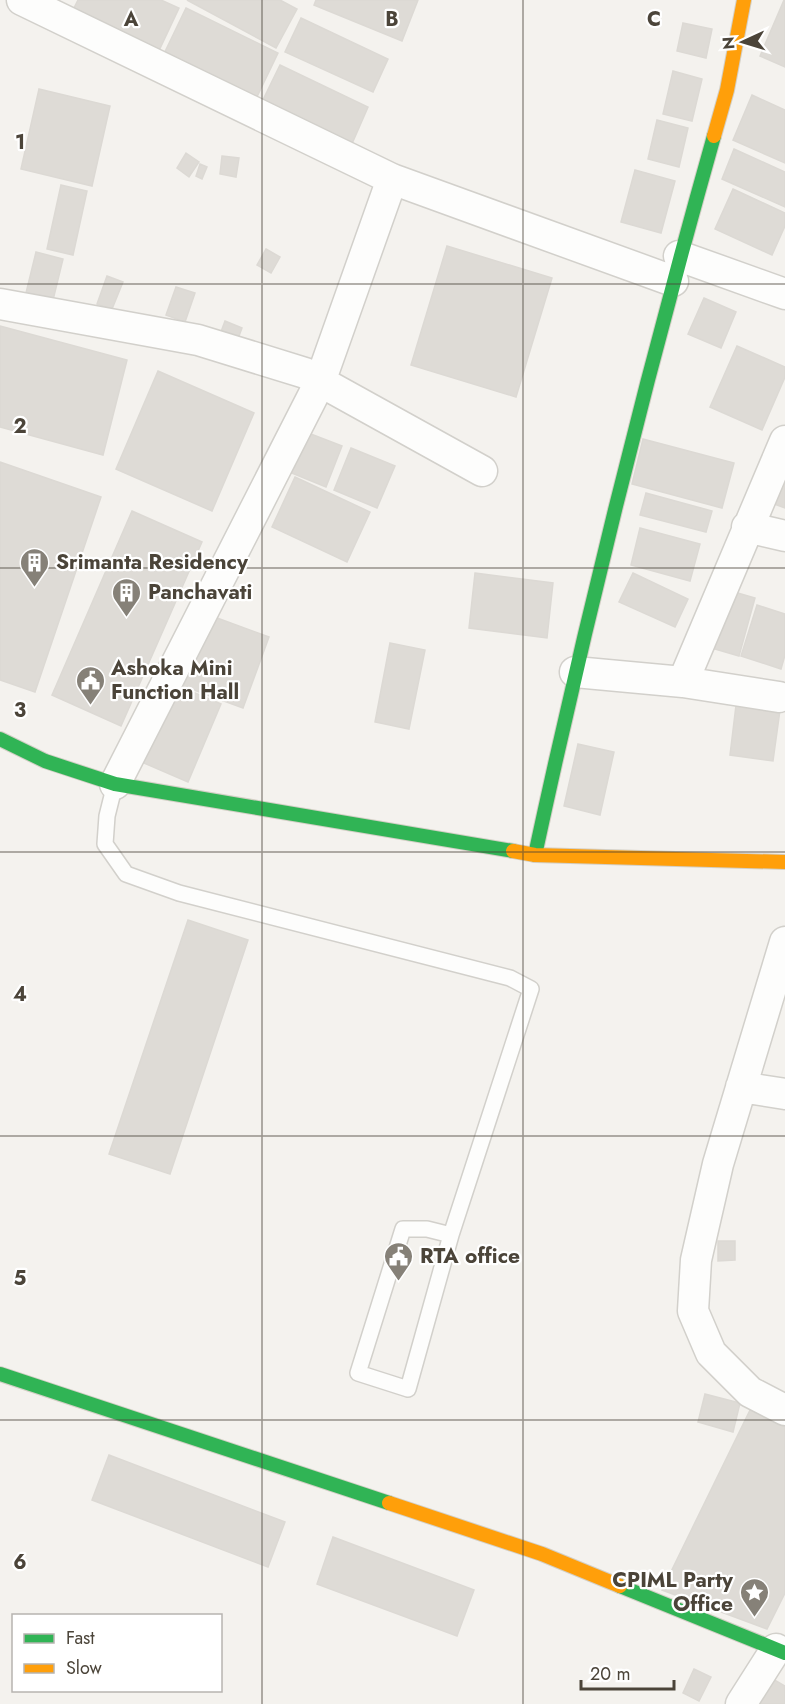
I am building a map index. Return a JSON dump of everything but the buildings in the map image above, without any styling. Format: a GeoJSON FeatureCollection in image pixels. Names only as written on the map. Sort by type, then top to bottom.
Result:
{"type":"FeatureCollection","features":[{"type":"Feature","properties":{"kind":"street"},"geometry":{"type":"LineString","coordinates":[[22,0],[392,179],[676,268],[785,294]]}},
{"type":"Feature","properties":{"kind":"street"},"geometry":{"type":"LineString","coordinates":[[535,855],[575,672],[676,268],[727,90],[744,0]]}},
{"type":"Feature","properties":{"kind":"street"},"geometry":{"type":"LineString","coordinates":[[115,784],[320,382],[392,179]]}},
{"type":"Feature","properties":{"kind":"street"},"geometry":{"type":"LineString","coordinates":[[0,304],[198,340],[305,373],[482,471]]}},
{"type":"Feature","properties":{"kind":"street"},"geometry":{"type":"LineString","coordinates":[[683,682],[785,441]]}},
{"type":"Feature","properties":{"kind":"street"},"geometry":{"type":"LineString","coordinates":[[747,528],[785,536]]}},
{"type":"Feature","properties":{"kind":"street"},"geometry":{"type":"LineString","coordinates":[[575,672],[683,682],[779,697]]}},
{"type":"Feature","properties":{"kind":"street"},"geometry":{"type":"LineString","coordinates":[[0,739],[45,760],[115,784],[535,855],[785,862]]}},
{"type":"Feature","properties":{"kind":"street"},"geometry":{"type":"LineString","coordinates":[[785,942],[718,1164],[696,1260],[693,1311],[711,1353],[750,1392],[785,1410]]}},
{"type":"Feature","properties":{"kind":"street"},"geometry":{"type":"LineString","coordinates":[[741,1087],[785,1094]]}},
{"type":"Feature","properties":{"kind":"street"},"geometry":{"type":"LineString","coordinates":[[0,1374],[542,1554],[783,1652],[741,1704]]}},
{"type":"Feature","properties":{"kind":"lane"},"geometry":{"type":"LineString","coordinates":[[115,784],[107,816],[105,844],[126,874],[180,893],[510,978],[531,989],[451,1235],[408,1389],[358,1373],[403,1229],[427,1229],[451,1235]]}},
{"type":"Feature","properties":{"kind":"traffic: fast"},"geometry":{"type":"LineString","coordinates":[[535,855],[575,674],[619,494],[714,136]]}},
{"type":"Feature","properties":{"kind":"traffic: fast"},"geometry":{"type":"LineString","coordinates":[[0,739],[45,761],[115,784],[513,851]]}},
{"type":"Feature","properties":{"kind":"traffic: fast"},"geometry":{"type":"LineString","coordinates":[[0,1374],[389,1503]]}},
{"type":"Feature","properties":{"kind":"traffic: fast"},"geometry":{"type":"LineString","coordinates":[[620,1586],[785,1653]]}},
{"type":"Feature","properties":{"kind":"traffic: slow"},"geometry":{"type":"LineString","coordinates":[[714,136],[727,90],[744,0]]}},
{"type":"Feature","properties":{"kind":"traffic: slow"},"geometry":{"type":"LineString","coordinates":[[513,851],[535,855],[785,862]]}},
{"type":"Feature","properties":{"kind":"traffic: slow"},"geometry":{"type":"LineString","coordinates":[[389,1503],[542,1554],[620,1586]]}},
{"type":"Feature","properties":{"kind":"place","name":"Srimanta Residency"},"geometry":{"type":"Point","coordinates":[35,588]}},
{"type":"Feature","properties":{"kind":"place","name":"Panchavati"},"geometry":{"type":"Point","coordinates":[127,618]}},
{"type":"Feature","properties":{"kind":"place","name":"Ashoka Mini Function Hall"},"geometry":{"type":"Point","coordinates":[90,706]}},
{"type":"Feature","properties":{"kind":"place","name":"RTA office"},"geometry":{"type":"Point","coordinates":[399,1282]}},
{"type":"Feature","properties":{"kind":"place","name":"CPIML Party Office"},"geometry":{"type":"Point","coordinates":[754,1618]}}]}
